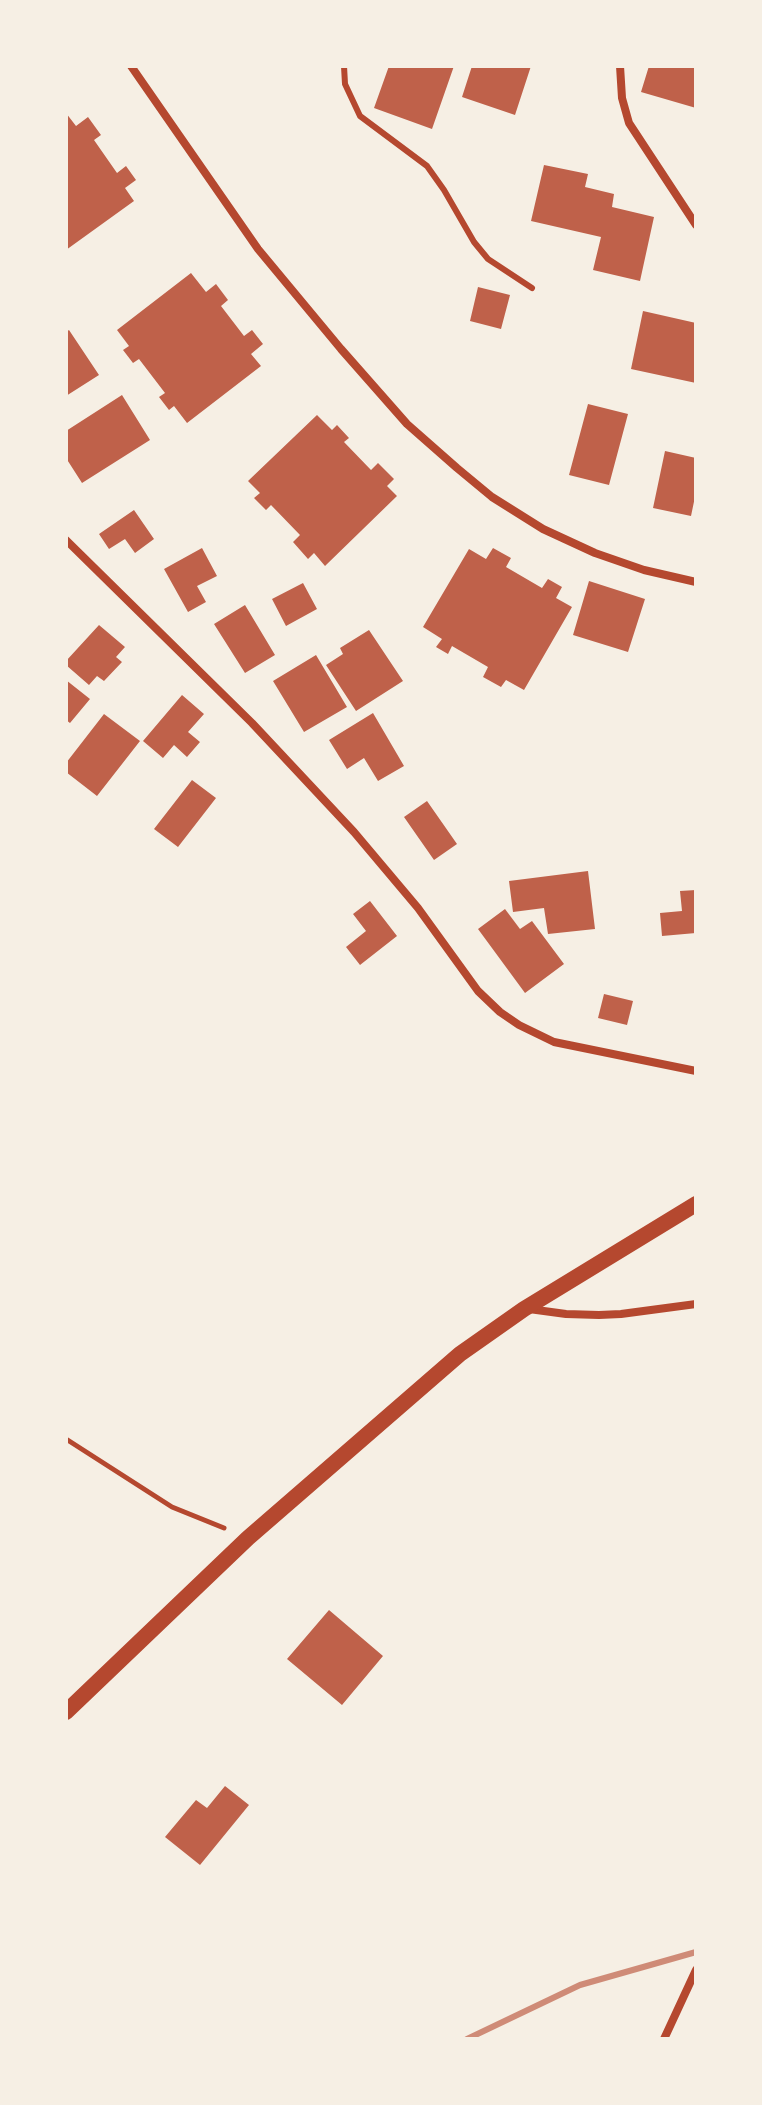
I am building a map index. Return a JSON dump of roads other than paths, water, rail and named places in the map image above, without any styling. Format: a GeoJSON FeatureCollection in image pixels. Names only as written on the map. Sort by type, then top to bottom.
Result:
{"type":"FeatureCollection","features":[{"type":"Feature","properties":{"kind":"main road"},"geometry":{"type":"LineString","coordinates":[[66,1712],[248,1538],[460,1354],[524,1309],[696,1204]]}},
{"type":"Feature","properties":{"kind":"street"},"geometry":{"type":"LineString","coordinates":[[131,66],[258,249],[407,424],[492,497],[543,529],[595,553],[644,570],[696,582]]}},
{"type":"Feature","properties":{"kind":"street"},"geometry":{"type":"LineString","coordinates":[[620,66],[622,98],[629,123],[696,225]]}},
{"type":"Feature","properties":{"kind":"street"},"geometry":{"type":"LineString","coordinates":[[66,540],[252,723],[354,832],[418,908],[478,991],[500,1012],[554,1042],[696,1071]]}},
{"type":"Feature","properties":{"kind":"street"},"geometry":{"type":"LineString","coordinates":[[524,1309],[599,1315],[696,1304]]}},
{"type":"Feature","properties":{"kind":"street"},"geometry":{"type":"LineString","coordinates":[[664,2039],[696,1970]]}},
{"type":"Feature","properties":{"kind":"lane"},"geometry":{"type":"LineString","coordinates":[[344,66],[345,84],[360,116],[427,166],[488,259],[532,288]]}},
{"type":"Feature","properties":{"kind":"railway"},"geometry":{"type":"LineString","coordinates":[[467,2039],[580,1985],[696,1952]]}}]}
